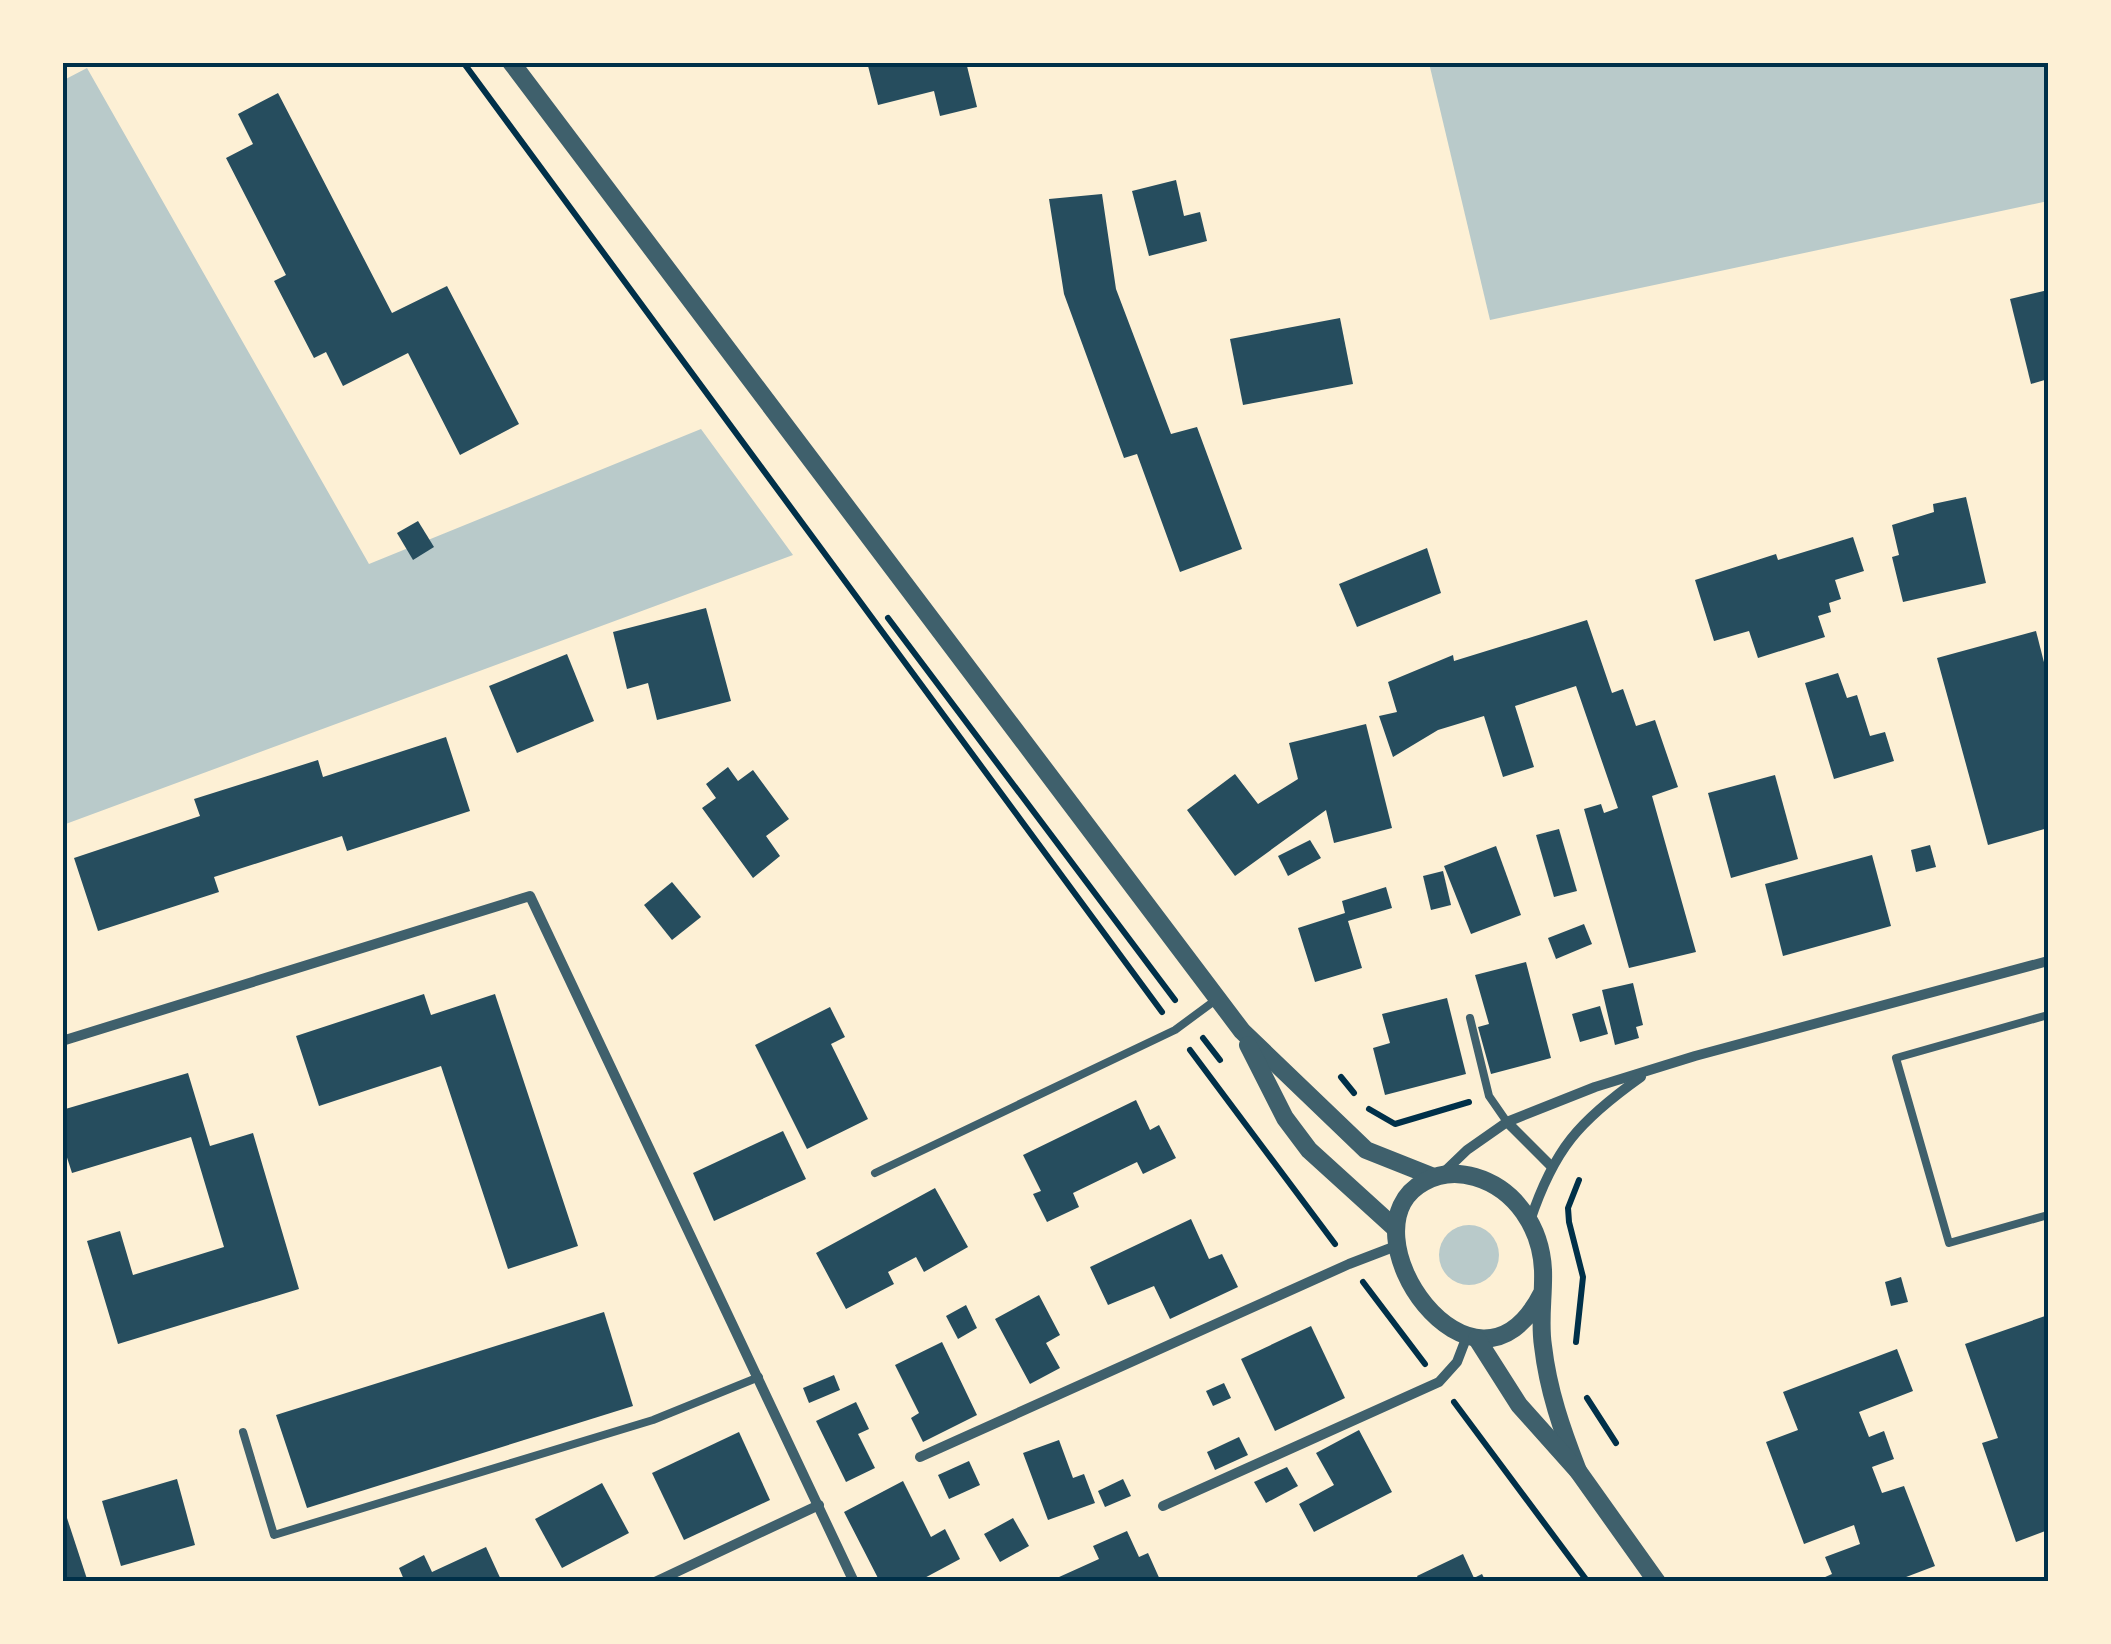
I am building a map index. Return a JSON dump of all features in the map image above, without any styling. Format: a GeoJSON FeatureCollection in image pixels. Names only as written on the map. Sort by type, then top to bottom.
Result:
{"type":"FeatureCollection","features":[{"type":"Feature","properties":{"kind":"street"},"geometry":{"type":"LineString","coordinates":[[511,62],[1242,1032],[1366,1150],[1437,1176],[1471,1176],[1489,1182],[1506,1192],[1530,1221],[1543,1268],[1542,1341],[1549,1386],[1578,1471]]}},
{"type":"Feature","properties":{"kind":"street"},"geometry":{"type":"LineString","coordinates":[[62,1041],[530,896],[854,1582]]}},
{"type":"Feature","properties":{"kind":"street"},"geometry":{"type":"LineString","coordinates":[[1658,1582],[1578,1471],[1518,1405],[1472,1337],[1432,1312],[1412,1288],[1396,1238],[1398,1210],[1406,1196],[1507,1122],[1595,1087],[2048,961]]}},
{"type":"Feature","properties":{"kind":"street"},"geometry":{"type":"LineString","coordinates":[[1242,1032],[1285,1118],[1309,1150],[1396,1238]]}},
{"type":"Feature","properties":{"kind":"street"},"geometry":{"type":"LineString","coordinates":[[1530,1221],[1566,1142],[1597,1108],[1650,1070]]}},
{"type":"Feature","properties":{"kind":"street"},"geometry":{"type":"LineString","coordinates":[[1507,1122],[1552,1166]]}},
{"type":"Feature","properties":{"kind":"street"},"geometry":{"type":"LineString","coordinates":[[920,1457],[1349,1264],[1396,1238]]}},
{"type":"Feature","properties":{"kind":"street"},"geometry":{"type":"LineString","coordinates":[[1472,1337],[1496,1338],[1516,1330],[1532,1313],[1542,1293]]}},
{"type":"Feature","properties":{"kind":"street"},"geometry":{"type":"LineString","coordinates":[[1163,1506],[1439,1382],[1472,1337]]}},
{"type":"Feature","properties":{"kind":"street"},"geometry":{"type":"LineString","coordinates":[[655,1582],[819,1505]]}},
{"type":"Feature","properties":{"kind":"lane"},"geometry":{"type":"LineString","coordinates":[[876,1174],[1175,1030],[1217,999]]}},
{"type":"Feature","properties":{"kind":"lane"},"geometry":{"type":"LineString","coordinates":[[2048,1015],[1896,1058],[1949,1242],[2048,1215]]}},
{"type":"Feature","properties":{"kind":"lane"},"geometry":{"type":"LineString","coordinates":[[1470,1018],[1489,1096],[1507,1122]]}},
{"type":"Feature","properties":{"kind":"lane"},"geometry":{"type":"LineString","coordinates":[[242,1432],[274,1535],[653,1420],[759,1377]]}},
{"type":"Feature","properties":{"kind":"path"},"geometry":{"type":"LineString","coordinates":[[463,62],[1256,1140],[1588,1582]]}},
{"type":"Feature","properties":{"kind":"path"},"geometry":{"type":"LineString","coordinates":[[1341,1077],[1365,1107],[1395,1124],[1489,1096]]}},
{"type":"Feature","properties":{"kind":"path"},"geometry":{"type":"LineString","coordinates":[[1576,1351],[1583,1278],[1568,1208],[1580,1178]]}},
{"type":"Feature","properties":{"kind":"path"},"geometry":{"type":"LineString","coordinates":[[1582,1385],[1588,1402],[1616,1443]]}},
{"type":"Feature","properties":{"kind":"shaded area"},"geometry":{"type":"Polygon","coordinates":[[[1429,63],[2048,63],[2048,201],[1490,320],[1429,63]]]}},
{"type":"Feature","properties":{"kind":"shaded area"},"geometry":{"type":"Polygon","coordinates":[[[87,68],[369,564],[701,429],[793,555],[63,825],[62,81],[87,68]]]}},
{"type":"Feature","properties":{"kind":"shaded area"},"geometry":{"type":"Polygon","coordinates":[[[1469,1225],[1490,1234],[1499,1255],[1490,1276],[1469,1285],[1448,1276],[1439,1255],[1448,1234],[1469,1225]]]}},
{"type":"Feature","properties":{"kind":"building"},"geometry":{"type":"Polygon","coordinates":[[[867,62],[966,62],[977,107],[940,116],[934,91],[878,105],[867,62]]]}},
{"type":"Feature","properties":{"kind":"building"},"geometry":{"type":"Polygon","coordinates":[[[278,93],[392,313],[447,286],[519,424],[460,455],[408,353],[343,386],[326,352],[314,358],[274,281],[286,275],[226,158],[253,144],[238,114],[278,93]]]}},
{"type":"Feature","properties":{"kind":"building"},"geometry":{"type":"Polygon","coordinates":[[[1176,180],[1184,216],[1200,212],[1207,241],[1149,256],[1132,191],[1176,180]]]}},
{"type":"Feature","properties":{"kind":"building"},"geometry":{"type":"Polygon","coordinates":[[[1102,194],[1116,289],[1171,434],[1197,427],[1242,549],[1180,572],[1137,454],[1124,458],[1064,294],[1049,199],[1102,194]]]}},
{"type":"Feature","properties":{"kind":"building"},"geometry":{"type":"Polygon","coordinates":[[[2048,290],[2048,379],[2031,384],[2010,299],[2048,290]]]}},
{"type":"Feature","properties":{"kind":"building"},"geometry":{"type":"Polygon","coordinates":[[[1340,318],[1353,384],[1243,405],[1230,339],[1340,318]]]}},
{"type":"Feature","properties":{"kind":"building"},"geometry":{"type":"Polygon","coordinates":[[[1966,497],[1986,583],[1903,602],[1892,557],[1899,555],[1892,525],[1934,512],[1933,504],[1966,497]]]}},
{"type":"Feature","properties":{"kind":"building"},"geometry":{"type":"Polygon","coordinates":[[[418,521],[434,547],[413,560],[397,533],[418,521]]]}},
{"type":"Feature","properties":{"kind":"building"},"geometry":{"type":"Polygon","coordinates":[[[1853,537],[1864,571],[1835,580],[1841,599],[1829,603],[1831,612],[1818,616],[1825,637],[1758,658],[1749,631],[1714,641],[1695,580],[1776,554],[1778,560],[1853,537]]]}},
{"type":"Feature","properties":{"kind":"building"},"geometry":{"type":"Polygon","coordinates":[[[1427,548],[1441,593],[1357,627],[1339,584],[1427,548]]]}},
{"type":"Feature","properties":{"kind":"building"},"geometry":{"type":"Polygon","coordinates":[[[706,608],[731,701],[657,720],[648,683],[627,689],[613,632],[706,608]]]}},
{"type":"Feature","properties":{"kind":"building"},"geometry":{"type":"Polygon","coordinates":[[[1587,620],[1612,693],[1623,689],[1636,726],[1655,720],[1678,787],[1652,796],[1696,952],[1629,968],[1584,809],[1601,804],[1604,813],[1618,808],[1576,686],[1515,706],[1534,767],[1503,777],[1484,716],[1438,730],[1393,757],[1379,716],[1397,712],[1388,682],[1453,655],[1454,661],[1587,620]]]}},
{"type":"Feature","properties":{"kind":"building"},"geometry":{"type":"Polygon","coordinates":[[[2036,631],[2048,678],[2048,828],[1988,845],[1937,658],[2036,631]]]}},
{"type":"Feature","properties":{"kind":"building"},"geometry":{"type":"Polygon","coordinates":[[[567,654],[594,721],[517,753],[489,686],[567,654]]]}},
{"type":"Feature","properties":{"kind":"building"},"geometry":{"type":"Polygon","coordinates":[[[1838,673],[1847,698],[1857,695],[1870,736],[1885,732],[1894,761],[1834,779],[1805,683],[1838,673]]]}},
{"type":"Feature","properties":{"kind":"building"},"geometry":{"type":"Polygon","coordinates":[[[1366,724],[1392,828],[1334,843],[1326,810],[1235,876],[1187,810],[1235,774],[1258,804],[1298,779],[1289,743],[1366,724]]]}},
{"type":"Feature","properties":{"kind":"building"},"geometry":{"type":"Polygon","coordinates":[[[446,737],[470,811],[347,851],[342,836],[214,877],[219,892],[98,931],[74,858],[200,816],[194,799],[318,760],[323,777],[446,737]]]}},
{"type":"Feature","properties":{"kind":"building"},"geometry":{"type":"Polygon","coordinates":[[[728,767],[738,781],[753,770],[789,819],[766,836],[780,856],[753,878],[702,808],[716,798],[706,784],[728,767]]]}},
{"type":"Feature","properties":{"kind":"building"},"geometry":{"type":"Polygon","coordinates":[[[1775,775],[1798,859],[1731,878],[1708,793],[1775,775]]]}},
{"type":"Feature","properties":{"kind":"building"},"geometry":{"type":"Polygon","coordinates":[[[1559,829],[1577,891],[1554,897],[1536,835],[1559,829]]]}},
{"type":"Feature","properties":{"kind":"building"},"geometry":{"type":"Polygon","coordinates":[[[1310,840],[1321,858],[1288,876],[1278,856],[1310,840]]]}},
{"type":"Feature","properties":{"kind":"building"},"geometry":{"type":"Polygon","coordinates":[[[1930,845],[1936,867],[1916,872],[1911,850],[1930,845]]]}},
{"type":"Feature","properties":{"kind":"building"},"geometry":{"type":"Polygon","coordinates":[[[1496,846],[1521,915],[1471,934],[1444,866],[1496,846]]]}},
{"type":"Feature","properties":{"kind":"building"},"geometry":{"type":"Polygon","coordinates":[[[1872,855],[1891,926],[1783,956],[1765,884],[1872,855]]]}},
{"type":"Feature","properties":{"kind":"building"},"geometry":{"type":"Polygon","coordinates":[[[1443,871],[1451,905],[1431,910],[1423,876],[1443,871]]]}},
{"type":"Feature","properties":{"kind":"building"},"geometry":{"type":"Polygon","coordinates":[[[672,882],[701,917],[672,940],[644,905],[672,882]]]}},
{"type":"Feature","properties":{"kind":"building"},"geometry":{"type":"Polygon","coordinates":[[[1386,887],[1392,908],[1348,921],[1362,968],[1315,982],[1298,928],[1345,913],[1342,901],[1386,887]]]}},
{"type":"Feature","properties":{"kind":"building"},"geometry":{"type":"Polygon","coordinates":[[[1584,924],[1592,944],[1556,959],[1548,938],[1584,924]]]}},
{"type":"Feature","properties":{"kind":"building"},"geometry":{"type":"Polygon","coordinates":[[[1526,962],[1551,1058],[1491,1074],[1478,1027],[1489,1024],[1475,975],[1526,962]]]}},
{"type":"Feature","properties":{"kind":"building"},"geometry":{"type":"Polygon","coordinates":[[[1633,983],[1643,1025],[1636,1027],[1639,1038],[1615,1045],[1602,990],[1633,983]]]}},
{"type":"Feature","properties":{"kind":"building"},"geometry":{"type":"Polygon","coordinates":[[[424,994],[431,1015],[495,994],[578,1246],[508,1269],[441,1066],[319,1106],[296,1036],[424,994]]]}},
{"type":"Feature","properties":{"kind":"building"},"geometry":{"type":"Polygon","coordinates":[[[1447,998],[1466,1074],[1385,1095],[1373,1048],[1390,1043],[1382,1014],[1447,998]]]}},
{"type":"Feature","properties":{"kind":"building"},"geometry":{"type":"Polygon","coordinates":[[[1600,1006],[1608,1034],[1580,1042],[1572,1014],[1600,1006]]]}},
{"type":"Feature","properties":{"kind":"building"},"geometry":{"type":"Polygon","coordinates":[[[830,1007],[845,1037],[831,1044],[868,1119],[807,1149],[755,1045],[830,1007]]]}},
{"type":"Feature","properties":{"kind":"building"},"geometry":{"type":"Polygon","coordinates":[[[188,1073],[210,1146],[253,1133],[299,1289],[118,1344],[87,1241],[120,1231],[133,1275],[224,1247],[191,1137],[72,1173],[62,1142],[62,1110],[188,1073]]]}},
{"type":"Feature","properties":{"kind":"building"},"geometry":{"type":"Polygon","coordinates":[[[1136,1100],[1150,1130],[1159,1125],[1176,1158],[1143,1174],[1137,1162],[1073,1193],[1079,1207],[1047,1222],[1033,1194],[1041,1191],[1023,1155],[1136,1100]]]}},
{"type":"Feature","properties":{"kind":"building"},"geometry":{"type":"Polygon","coordinates":[[[783,1131],[806,1179],[714,1221],[693,1173],[783,1131]]]}},
{"type":"Feature","properties":{"kind":"building"},"geometry":{"type":"Polygon","coordinates":[[[935,1188],[968,1247],[924,1272],[916,1257],[888,1272],[894,1284],[846,1309],[816,1253],[935,1188]]]}},
{"type":"Feature","properties":{"kind":"building"},"geometry":{"type":"Polygon","coordinates":[[[1191,1219],[1209,1259],[1222,1254],[1238,1287],[1170,1319],[1154,1286],[1108,1305],[1090,1267],[1191,1219]]]}},
{"type":"Feature","properties":{"kind":"building"},"geometry":{"type":"Polygon","coordinates":[[[1901,1277],[1908,1302],[1891,1306],[1885,1282],[1901,1277]]]}},
{"type":"Feature","properties":{"kind":"building"},"geometry":{"type":"Polygon","coordinates":[[[1039,1295],[1060,1335],[1046,1343],[1060,1368],[1030,1384],[995,1319],[1039,1295]]]}},
{"type":"Feature","properties":{"kind":"building"},"geometry":{"type":"Polygon","coordinates":[[[966,1305],[977,1328],[958,1339],[946,1316],[966,1305]]]}},
{"type":"Feature","properties":{"kind":"building"},"geometry":{"type":"Polygon","coordinates":[[[604,1312],[633,1406],[307,1508],[276,1415],[604,1312]]]}},
{"type":"Feature","properties":{"kind":"building"},"geometry":{"type":"Polygon","coordinates":[[[2048,1315],[2048,1530],[2016,1542],[1982,1443],[1998,1438],[1965,1344],[2048,1315]]]}},
{"type":"Feature","properties":{"kind":"building"},"geometry":{"type":"Polygon","coordinates":[[[1311,1326],[1345,1398],[1275,1431],[1241,1359],[1311,1326]]]}},
{"type":"Feature","properties":{"kind":"building"},"geometry":{"type":"Polygon","coordinates":[[[942,1342],[977,1415],[923,1442],[911,1418],[919,1413],[895,1365],[942,1342]]]}},
{"type":"Feature","properties":{"kind":"building"},"geometry":{"type":"Polygon","coordinates":[[[1897,1349],[1913,1391],[1859,1412],[1869,1437],[1884,1431],[1894,1459],[1872,1467],[1882,1493],[1904,1486],[1935,1566],[1893,1582],[1814,1582],[1832,1574],[1825,1557],[1860,1544],[1854,1525],[1804,1544],[1766,1442],[1798,1430],[1783,1392],[1897,1349]]]}},
{"type":"Feature","properties":{"kind":"building"},"geometry":{"type":"Polygon","coordinates":[[[834,1375],[840,1390],[809,1403],[803,1388],[834,1375]]]}},
{"type":"Feature","properties":{"kind":"building"},"geometry":{"type":"Polygon","coordinates":[[[1224,1383],[1231,1398],[1213,1406],[1206,1391],[1224,1383]]]}},
{"type":"Feature","properties":{"kind":"building"},"geometry":{"type":"Polygon","coordinates":[[[856,1402],[869,1429],[858,1434],[875,1468],[846,1482],[816,1421],[856,1402]]]}},
{"type":"Feature","properties":{"kind":"building"},"geometry":{"type":"Polygon","coordinates":[[[1359,1430],[1392,1492],[1314,1532],[1299,1504],[1334,1485],[1316,1453],[1359,1430]]]}},
{"type":"Feature","properties":{"kind":"building"},"geometry":{"type":"Polygon","coordinates":[[[739,1432],[770,1500],[684,1540],[652,1473],[739,1432]]]}},
{"type":"Feature","properties":{"kind":"building"},"geometry":{"type":"Polygon","coordinates":[[[1239,1437],[1248,1455],[1215,1470],[1207,1452],[1239,1437]]]}},
{"type":"Feature","properties":{"kind":"building"},"geometry":{"type":"Polygon","coordinates":[[[1059,1440],[1073,1478],[1084,1474],[1095,1503],[1048,1520],[1023,1453],[1059,1440]]]}},
{"type":"Feature","properties":{"kind":"building"},"geometry":{"type":"Polygon","coordinates":[[[969,1461],[980,1485],[949,1499],[938,1475],[969,1461]]]}},
{"type":"Feature","properties":{"kind":"building"},"geometry":{"type":"Polygon","coordinates":[[[1287,1467],[1298,1486],[1266,1503],[1254,1482],[1287,1467]]]}},
{"type":"Feature","properties":{"kind":"building"},"geometry":{"type":"Polygon","coordinates":[[[177,1479],[195,1545],[121,1566],[102,1501],[177,1479]]]}},
{"type":"Feature","properties":{"kind":"building"},"geometry":{"type":"Polygon","coordinates":[[[1123,1479],[1131,1496],[1105,1507],[1098,1491],[1123,1479]]]}},
{"type":"Feature","properties":{"kind":"building"},"geometry":{"type":"Polygon","coordinates":[[[903,1481],[931,1537],[945,1529],[960,1559],[917,1582],[880,1582],[844,1512],[903,1481]]]}},
{"type":"Feature","properties":{"kind":"building"},"geometry":{"type":"Polygon","coordinates":[[[602,1483],[629,1533],[562,1568],[535,1519],[602,1483]]]}},
{"type":"Feature","properties":{"kind":"building"},"geometry":{"type":"Polygon","coordinates":[[[66,1515],[88,1582],[62,1582],[62,1516],[66,1515]]]}},
{"type":"Feature","properties":{"kind":"building"},"geometry":{"type":"Polygon","coordinates":[[[1013,1518],[1029,1546],[1000,1562],[984,1534],[1013,1518]]]}},
{"type":"Feature","properties":{"kind":"building"},"geometry":{"type":"Polygon","coordinates":[[[1127,1531],[1139,1557],[1148,1553],[1161,1582],[1048,1582],[1099,1559],[1093,1546],[1127,1531]]]}},
{"type":"Feature","properties":{"kind":"building"},"geometry":{"type":"Polygon","coordinates":[[[486,1547],[502,1582],[405,1582],[399,1568],[424,1555],[432,1572],[486,1547]]]}},
{"type":"Feature","properties":{"kind":"building"},"geometry":{"type":"Polygon","coordinates":[[[1463,1554],[1474,1578],[1482,1574],[1486,1582],[1420,1582],[1417,1576],[1463,1554]]]}}]}
